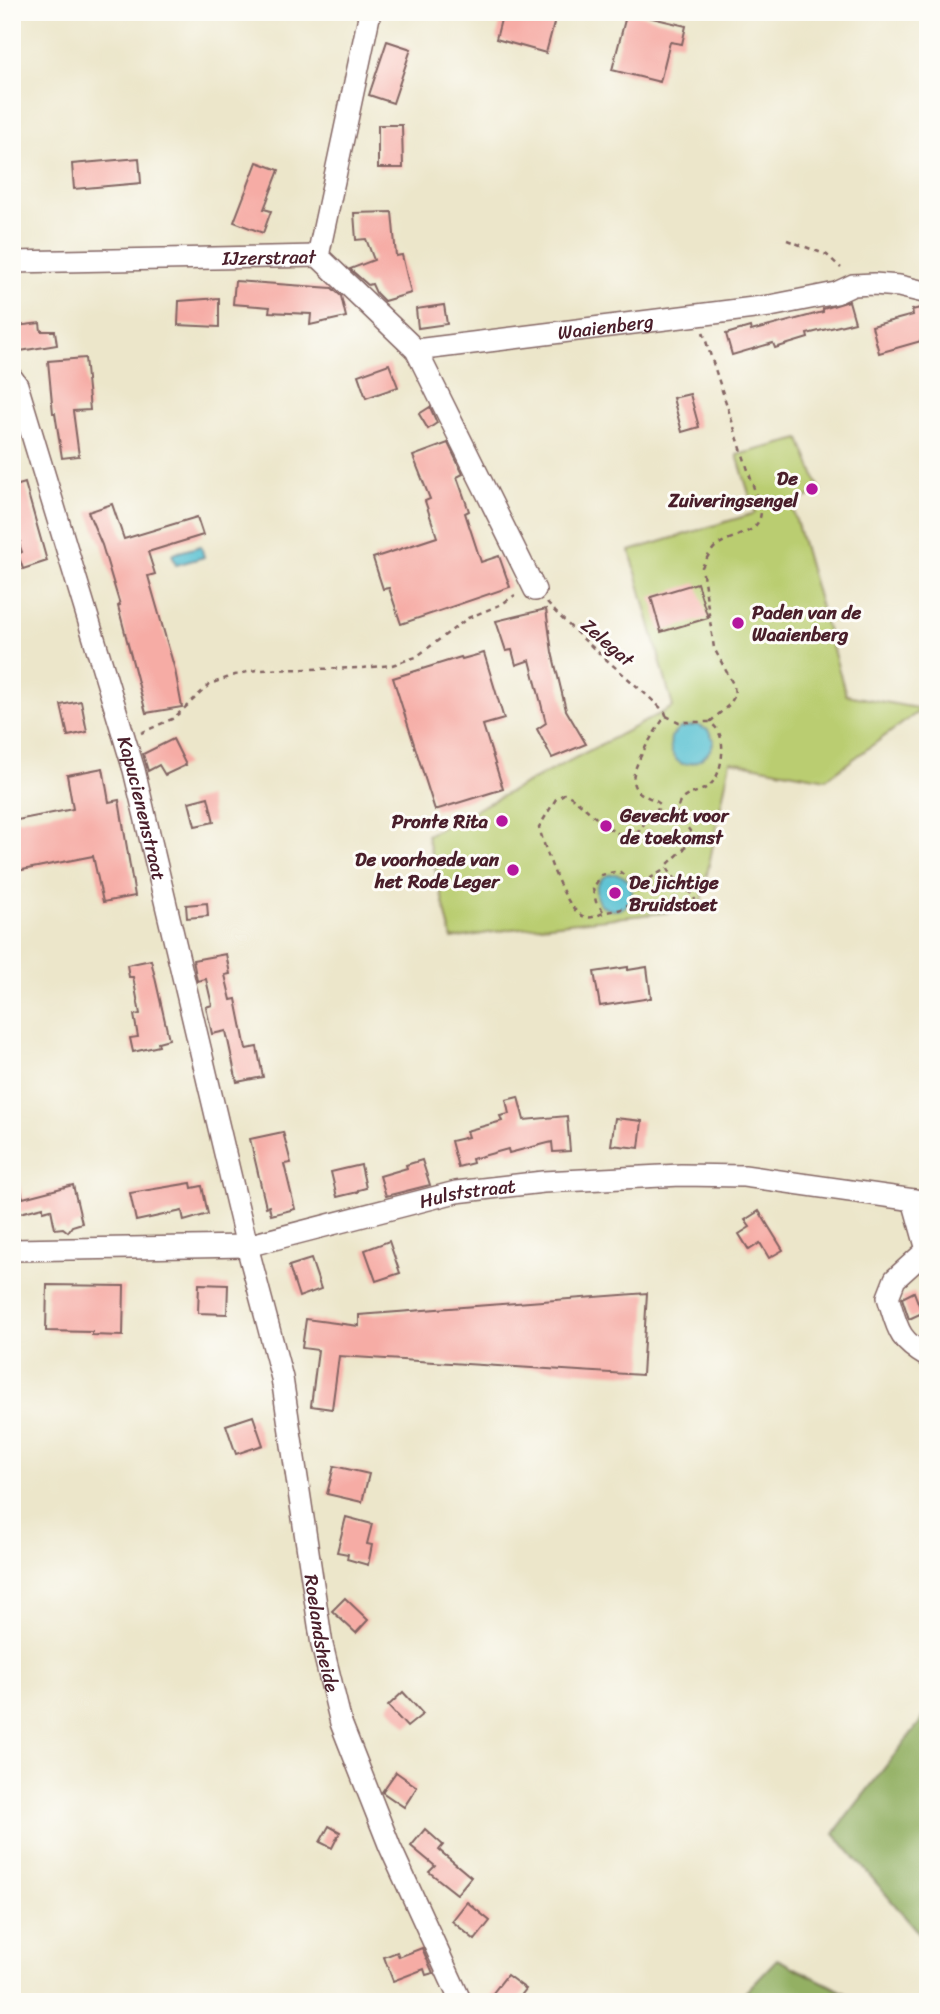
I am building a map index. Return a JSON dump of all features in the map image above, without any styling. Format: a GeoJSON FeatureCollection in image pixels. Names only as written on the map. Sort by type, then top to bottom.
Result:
{"type":"FeatureCollection","features":[{"type":"Feature","properties":{"kind":"street","name":"IJzerstraat"},"geometry":{"type":"LineString","coordinates":[[12,262],[318,256],[370,12]]}},
{"type":"Feature","properties":{"kind":"street"},"geometry":{"type":"LineString","coordinates":[[318,256],[416,350],[535,590]]}},
{"type":"Feature","properties":{"kind":"street","name":"Waaienberg"},"geometry":{"type":"LineString","coordinates":[[416,350],[770,306],[836,293],[853,285],[899,286],[928,293]]}},
{"type":"Feature","properties":{"kind":"street","name":"Kapucienenstraat"},"geometry":{"type":"LineString","coordinates":[[12,378],[17,385],[134,770],[247,1246]]}},
{"type":"Feature","properties":{"kind":"street","name":"Hulststraat"},"geometry":{"type":"LineString","coordinates":[[12,1250],[247,1246],[456,1192],[543,1182],[681,1175],[744,1176],[921,1201]]}},
{"type":"Feature","properties":{"kind":"street"},"geometry":{"type":"LineString","coordinates":[[921,1201],[927,1250],[895,1279],[888,1297],[901,1338],[928,1357]]}},
{"type":"Feature","properties":{"kind":"street","name":"Roelandsheide"},"geometry":{"type":"LineString","coordinates":[[247,1246],[282,1378],[322,1645],[341,1723],[390,1847],[461,2002]]}},
{"type":"Feature","properties":{"kind":"path"},"geometry":{"type":"LineString","coordinates":[[787,240],[827,255],[847,273],[853,285]]}},
{"type":"Feature","properties":{"kind":"path"},"geometry":{"type":"LineString","coordinates":[[698,315],[761,510],[761,520],[756,527],[717,546],[702,567],[714,648],[736,695],[710,722],[679,722],[665,713],[633,774],[633,784],[639,792],[660,804],[658,809],[647,815],[641,829],[631,835],[621,834],[596,820],[575,798],[564,794],[556,799],[539,827],[548,862],[572,908],[585,917],[592,918],[604,912],[620,910],[630,903],[641,884],[660,875],[691,837],[690,831],[678,815],[679,804],[687,795],[709,786],[715,780],[722,749],[719,732],[710,722]]}},
{"type":"Feature","properties":{"kind":"path"},"geometry":{"type":"LineString","coordinates":[[124,739],[174,718],[211,684],[235,675],[256,670],[362,668],[392,665],[416,657],[468,618],[502,604],[516,594],[535,590]]}},
{"type":"Feature","properties":{"kind":"path","name":"Zelegat"},"geometry":{"type":"LineString","coordinates":[[535,590],[572,630],[665,713]]}},
{"type":"Feature","properties":{"kind":"path"},"geometry":{"type":"LineString","coordinates":[[668,867],[674,879],[694,897],[697,902],[696,909]]}},
{"type":"Feature","properties":{"kind":"path"},"geometry":{"type":"LineString","coordinates":[[604,912],[600,909],[593,889],[601,874],[620,871],[632,882],[636,891]]}},
{"type":"Feature","properties":{"kind":"path"},"geometry":{"type":"LineString","coordinates":[[630,903],[640,910],[642,915]]}},
{"type":"Feature","properties":{"kind":"green space","name":"Paden van de Waaienberg"},"geometry":{"type":"Polygon","coordinates":[[[800,439],[821,492],[791,503],[846,695],[922,709],[826,779],[730,761],[700,909],[512,929],[452,939],[427,835],[673,707],[630,551],[755,513],[737,455],[800,439]]]}},
{"type":"Feature","properties":{"kind":"green space"},"geometry":{"type":"Polygon","coordinates":[[[928,1712],[928,1944],[834,1833],[928,1712]]]}},
{"type":"Feature","properties":{"kind":"green space"},"geometry":{"type":"Polygon","coordinates":[[[777,1959],[863,2002],[736,2002],[777,1959]]]}},
{"type":"Feature","properties":{"kind":"water"},"geometry":{"type":"Polygon","coordinates":[[[201,546],[204,557],[176,565],[172,554],[201,546]]]}},
{"type":"Feature","properties":{"kind":"water"},"geometry":{"type":"Polygon","coordinates":[[[697,725],[708,730],[714,740],[712,746],[702,758],[682,764],[672,753],[671,737],[680,728],[697,725]]]}},
{"type":"Feature","properties":{"kind":"water"},"geometry":{"type":"Polygon","coordinates":[[[614,874],[627,879],[632,892],[627,905],[614,910],[601,905],[596,892],[601,879],[614,874]]]}},
{"type":"Feature","properties":{"kind":"building"},"geometry":{"type":"Polygon","coordinates":[[[503,12],[557,12],[546,53],[496,39],[503,12]]]}},
{"type":"Feature","properties":{"kind":"building"},"geometry":{"type":"Polygon","coordinates":[[[627,12],[686,26],[682,44],[670,42],[660,82],[612,70],[627,12]]]}},
{"type":"Feature","properties":{"kind":"building"},"geometry":{"type":"Polygon","coordinates":[[[387,41],[411,49],[393,103],[369,95],[387,41]]]}},
{"type":"Feature","properties":{"kind":"building"},"geometry":{"type":"Polygon","coordinates":[[[378,125],[402,125],[403,168],[378,168],[378,125]]]}},
{"type":"Feature","properties":{"kind":"building"},"geometry":{"type":"Polygon","coordinates":[[[139,158],[141,183],[74,189],[72,164],[139,158]]]}},
{"type":"Feature","properties":{"kind":"building"},"geometry":{"type":"Polygon","coordinates":[[[257,162],[279,170],[264,209],[271,211],[263,233],[234,222],[257,162]]]}},
{"type":"Feature","properties":{"kind":"building"},"geometry":{"type":"Polygon","coordinates":[[[392,212],[396,256],[402,255],[411,293],[384,301],[372,284],[368,285],[350,269],[374,260],[366,239],[356,240],[354,213],[392,212]]]}},
{"type":"Feature","properties":{"kind":"building"},"geometry":{"type":"Polygon","coordinates":[[[235,281],[332,288],[341,296],[346,317],[310,325],[311,314],[269,312],[270,307],[233,304],[235,281]]]}},
{"type":"Feature","properties":{"kind":"building"},"geometry":{"type":"Polygon","coordinates":[[[219,298],[219,327],[178,325],[179,301],[219,298]]]}},
{"type":"Feature","properties":{"kind":"building"},"geometry":{"type":"Polygon","coordinates":[[[849,301],[855,322],[807,334],[808,338],[775,348],[773,343],[732,355],[726,334],[750,327],[751,331],[823,312],[823,309],[849,301]]]}},
{"type":"Feature","properties":{"kind":"building"},"geometry":{"type":"Polygon","coordinates":[[[444,305],[447,324],[418,328],[416,309],[444,305]]]}},
{"type":"Feature","properties":{"kind":"building"},"geometry":{"type":"Polygon","coordinates":[[[928,306],[928,339],[879,353],[872,326],[913,315],[912,310],[928,306]]]}},
{"type":"Feature","properties":{"kind":"building"},"geometry":{"type":"Polygon","coordinates":[[[40,323],[41,331],[55,331],[57,345],[20,351],[16,326],[40,323]]]}},
{"type":"Feature","properties":{"kind":"building"},"geometry":{"type":"Polygon","coordinates":[[[85,358],[90,410],[73,411],[79,456],[62,458],[53,413],[48,361],[85,358]]]}},
{"type":"Feature","properties":{"kind":"building"},"geometry":{"type":"Polygon","coordinates":[[[389,364],[398,387],[366,398],[358,375],[389,364]]]}},
{"type":"Feature","properties":{"kind":"building"},"geometry":{"type":"Polygon","coordinates":[[[690,394],[699,427],[682,432],[673,398],[690,394]]]}},
{"type":"Feature","properties":{"kind":"building"},"geometry":{"type":"Polygon","coordinates":[[[430,407],[437,423],[428,429],[419,414],[430,407]]]}},
{"type":"Feature","properties":{"kind":"building"},"geometry":{"type":"Polygon","coordinates":[[[448,443],[463,474],[457,477],[469,511],[465,513],[481,562],[499,556],[510,587],[401,624],[389,588],[383,589],[373,558],[437,537],[425,501],[430,499],[413,456],[448,443]]]}},
{"type":"Feature","properties":{"kind":"building"},"geometry":{"type":"Polygon","coordinates":[[[25,483],[47,561],[23,569],[18,554],[22,552],[20,541],[12,516],[12,487],[25,483]]]}},
{"type":"Feature","properties":{"kind":"building"},"geometry":{"type":"Polygon","coordinates":[[[112,504],[124,539],[197,517],[203,535],[148,552],[155,574],[148,576],[175,670],[182,707],[146,713],[118,606],[120,605],[102,545],[88,512],[112,504]]]}},
{"type":"Feature","properties":{"kind":"building"},"geometry":{"type":"Polygon","coordinates":[[[697,583],[708,618],[661,632],[651,597],[697,583]]]}},
{"type":"Feature","properties":{"kind":"building"},"geometry":{"type":"Polygon","coordinates":[[[546,609],[552,652],[566,710],[586,744],[552,758],[537,729],[546,723],[530,660],[516,665],[512,650],[506,651],[496,621],[546,609]]]}},
{"type":"Feature","properties":{"kind":"building"},"geometry":{"type":"Polygon","coordinates":[[[484,653],[504,719],[483,725],[503,789],[435,810],[393,678],[461,657],[462,659],[484,653]]]}},
{"type":"Feature","properties":{"kind":"building"},"geometry":{"type":"Polygon","coordinates":[[[81,701],[87,732],[68,736],[61,705],[81,701]]]}},
{"type":"Feature","properties":{"kind":"building"},"geometry":{"type":"Polygon","coordinates":[[[173,739],[186,765],[165,775],[159,765],[148,771],[143,754],[173,739]]]}},
{"type":"Feature","properties":{"kind":"building"},"geometry":{"type":"Polygon","coordinates":[[[103,768],[109,802],[119,800],[135,896],[103,902],[93,856],[12,872],[12,821],[73,809],[67,775],[103,768]]]}},
{"type":"Feature","properties":{"kind":"building"},"geometry":{"type":"Polygon","coordinates":[[[208,797],[214,822],[195,826],[189,802],[208,797]]]}},
{"type":"Feature","properties":{"kind":"building"},"geometry":{"type":"Polygon","coordinates":[[[207,903],[208,916],[187,918],[186,905],[207,903]]]}},
{"type":"Feature","properties":{"kind":"building"},"geometry":{"type":"Polygon","coordinates":[[[226,954],[230,974],[225,975],[231,1000],[236,999],[246,1049],[257,1047],[263,1077],[237,1082],[226,1031],[212,1034],[206,1007],[212,1005],[206,979],[197,981],[193,960],[226,954]]]}},
{"type":"Feature","properties":{"kind":"building"},"geometry":{"type":"Polygon","coordinates":[[[151,960],[169,1039],[158,1042],[159,1046],[133,1052],[130,1038],[138,1037],[134,1015],[140,1014],[133,977],[129,977],[127,965],[151,960]]]}},
{"type":"Feature","properties":{"kind":"building"},"geometry":{"type":"Polygon","coordinates":[[[628,967],[628,970],[647,967],[651,998],[600,1006],[594,972],[628,967]]]}},
{"type":"Feature","properties":{"kind":"building"},"geometry":{"type":"Polygon","coordinates":[[[518,1097],[524,1120],[567,1116],[570,1151],[553,1152],[552,1142],[509,1153],[508,1149],[472,1159],[473,1163],[458,1167],[451,1141],[468,1137],[466,1131],[502,1121],[500,1116],[509,1114],[506,1100],[518,1097]]]}},
{"type":"Feature","properties":{"kind":"building"},"geometry":{"type":"Polygon","coordinates":[[[615,1118],[642,1121],[639,1148],[611,1145],[615,1118]]]}},
{"type":"Feature","properties":{"kind":"building"},"geometry":{"type":"Polygon","coordinates":[[[283,1132],[291,1163],[284,1164],[295,1209],[271,1215],[269,1206],[266,1207],[250,1139],[283,1132]]]}},
{"type":"Feature","properties":{"kind":"building"},"geometry":{"type":"Polygon","coordinates":[[[422,1160],[430,1185],[386,1196],[380,1176],[407,1168],[406,1165],[422,1160]]]}},
{"type":"Feature","properties":{"kind":"building"},"geometry":{"type":"Polygon","coordinates":[[[361,1165],[366,1188],[337,1197],[331,1172],[361,1165]]]}},
{"type":"Feature","properties":{"kind":"building"},"geometry":{"type":"Polygon","coordinates":[[[16,1173],[23,1198],[73,1185],[82,1223],[72,1226],[68,1232],[63,1228],[55,1229],[51,1209],[43,1211],[43,1207],[12,1215],[12,1174],[16,1173]]]}},
{"type":"Feature","properties":{"kind":"building"},"geometry":{"type":"Polygon","coordinates":[[[191,1183],[192,1188],[202,1186],[208,1214],[184,1221],[182,1211],[136,1221],[130,1193],[191,1183]]]}},
{"type":"Feature","properties":{"kind":"building"},"geometry":{"type":"Polygon","coordinates":[[[759,1211],[783,1250],[769,1258],[760,1243],[749,1250],[739,1234],[750,1227],[745,1220],[759,1211]]]}},
{"type":"Feature","properties":{"kind":"building"},"geometry":{"type":"Polygon","coordinates":[[[389,1241],[400,1273],[376,1281],[365,1250],[389,1241]]]}},
{"type":"Feature","properties":{"kind":"building"},"geometry":{"type":"Polygon","coordinates":[[[311,1259],[321,1289],[299,1297],[289,1266],[311,1259]]]}},
{"type":"Feature","properties":{"kind":"building"},"geometry":{"type":"Polygon","coordinates":[[[199,1284],[228,1285],[227,1314],[198,1313],[199,1284]]]}},
{"type":"Feature","properties":{"kind":"building"},"geometry":{"type":"Polygon","coordinates":[[[47,1285],[124,1286],[123,1336],[46,1331],[47,1285]]]}},
{"type":"Feature","properties":{"kind":"building"},"geometry":{"type":"Polygon","coordinates":[[[914,1292],[922,1313],[909,1319],[902,1298],[914,1292]]]}},
{"type":"Feature","properties":{"kind":"building"},"geometry":{"type":"Polygon","coordinates":[[[647,1293],[642,1375],[339,1356],[332,1409],[311,1406],[318,1350],[302,1348],[306,1319],[359,1326],[359,1315],[647,1293]]]}},
{"type":"Feature","properties":{"kind":"building"},"geometry":{"type":"Polygon","coordinates":[[[253,1416],[263,1445],[236,1454],[226,1425],[253,1416]]]}},
{"type":"Feature","properties":{"kind":"building"},"geometry":{"type":"Polygon","coordinates":[[[334,1466],[369,1474],[362,1502],[327,1494],[334,1466]]]}},
{"type":"Feature","properties":{"kind":"building"},"geometry":{"type":"Polygon","coordinates":[[[346,1517],[372,1524],[367,1544],[372,1545],[368,1565],[347,1559],[348,1554],[337,1552],[346,1517]]]}},
{"type":"Feature","properties":{"kind":"building"},"geometry":{"type":"Polygon","coordinates":[[[345,1598],[368,1620],[356,1633],[332,1611],[345,1598]]]}},
{"type":"Feature","properties":{"kind":"building"},"geometry":{"type":"Polygon","coordinates":[[[403,1692],[423,1714],[407,1727],[388,1706],[403,1692]]]}},
{"type":"Feature","properties":{"kind":"building"},"geometry":{"type":"Polygon","coordinates":[[[396,1772],[417,1787],[404,1807],[382,1792],[396,1772]]]}},
{"type":"Feature","properties":{"kind":"building"},"geometry":{"type":"Polygon","coordinates":[[[329,1826],[340,1832],[332,1848],[320,1842],[329,1826]]]}},
{"type":"Feature","properties":{"kind":"building"},"geometry":{"type":"Polygon","coordinates":[[[425,1829],[443,1845],[439,1850],[471,1877],[457,1894],[429,1872],[435,1866],[411,1846],[425,1829]]]}},
{"type":"Feature","properties":{"kind":"building"},"geometry":{"type":"Polygon","coordinates":[[[467,1902],[490,1921],[475,1940],[452,1921],[467,1902]]]}},
{"type":"Feature","properties":{"kind":"building"},"geometry":{"type":"Polygon","coordinates":[[[422,1948],[433,1973],[426,1975],[424,1969],[393,1981],[384,1957],[397,1952],[399,1957],[422,1948]]]}},
{"type":"Feature","properties":{"kind":"building"},"geometry":{"type":"Polygon","coordinates":[[[507,1975],[526,1989],[516,2002],[486,2002],[507,1975]]]}},
{"type":"Feature","properties":{"kind":"place","name":"De Zuiveringsengel"},"geometry":{"type":"Point","coordinates":[812,489]}},
{"type":"Feature","properties":{"kind":"place","name":"Paden van de Waaienberg"},"geometry":{"type":"Point","coordinates":[738,623]}},
{"type":"Feature","properties":{"kind":"place","name":"Pronte Rita"},"geometry":{"type":"Point","coordinates":[502,821]}},
{"type":"Feature","properties":{"kind":"place","name":"Gevecht voor de toekomst"},"geometry":{"type":"Point","coordinates":[606,826]}},
{"type":"Feature","properties":{"kind":"place","name":"De voorhoede van het Rode Leger"},"geometry":{"type":"Point","coordinates":[513,870]}},
{"type":"Feature","properties":{"kind":"place","name":"De jichtige Bruidstoet"},"geometry":{"type":"Point","coordinates":[615,893]}}]}
